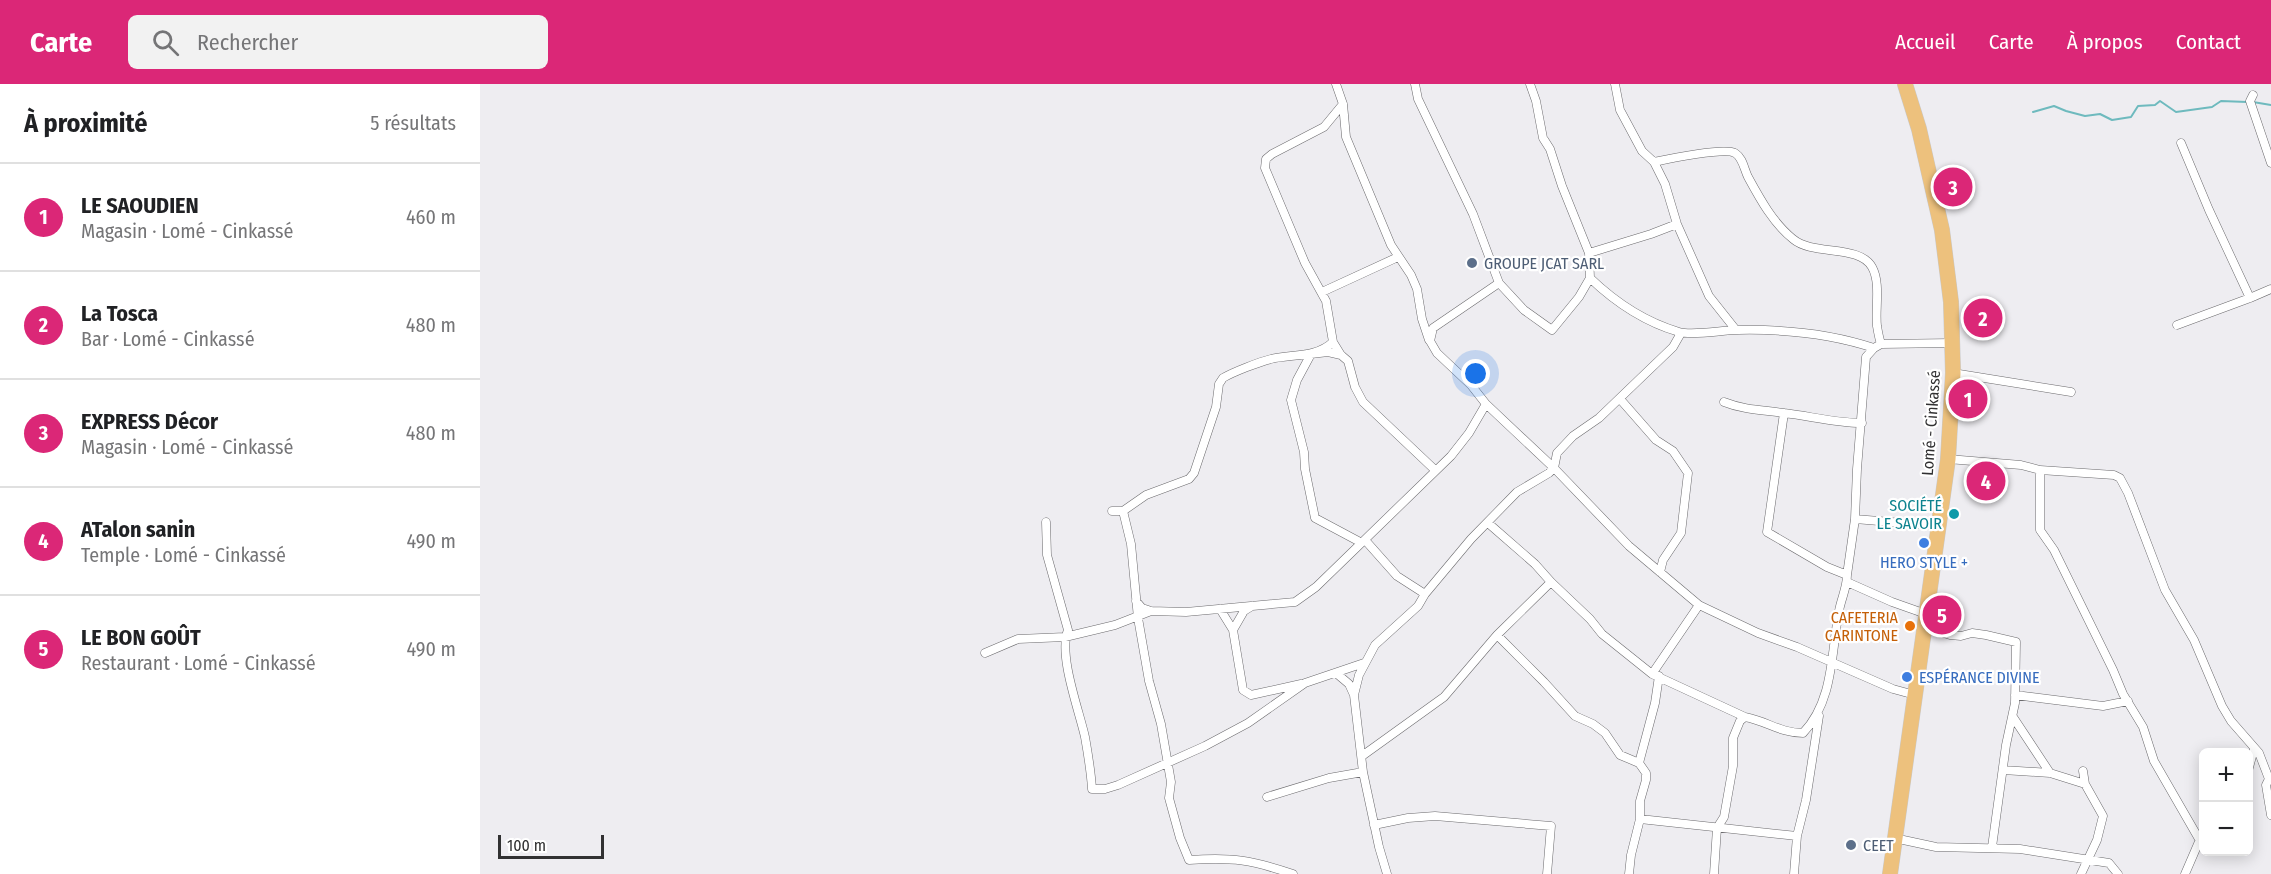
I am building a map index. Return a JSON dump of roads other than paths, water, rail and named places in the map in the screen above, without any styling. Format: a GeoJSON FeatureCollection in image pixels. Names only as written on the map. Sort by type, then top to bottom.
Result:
{"type":"FeatureCollection","features":[{"type":"Feature","properties":{"kind":"highway","name":"Lomé - Cinkassé"},"geometry":{"type":"LineString","coordinates":[[1890,874],[1948,459],[1953,373],[1949,288],[1936,200],[1919,129],[1905,84]]}},
{"type":"Feature","properties":{"kind":"street"},"geometry":{"type":"LineString","coordinates":[[1336,84],[1343,104],[1346,137],[1398,257],[1418,289],[1422,319],[1437,353],[1486,404],[1554,468],[1629,546],[1699,605],[1832,664],[1893,689],[1915,695]]}},
{"type":"Feature","properties":{"kind":"street"},"geometry":{"type":"LineString","coordinates":[[1415,84],[1418,99],[1473,214],[1499,283],[1524,310],[1552,330],[1579,297],[1590,278],[1589,253],[1556,171],[1550,149],[1543,138],[1536,101],[1530,84]]}},
{"type":"Feature","properties":{"kind":"street"},"geometry":{"type":"LineString","coordinates":[[1615,84],[1620,110],[1642,151],[1654,162],[1665,184],[1677,224],[1709,296],[1736,330]]}},
{"type":"Feature","properties":{"kind":"street"},"geometry":{"type":"LineString","coordinates":[[2253,95],[2250,101],[2271,163]]}},
{"type":"Feature","properties":{"kind":"street"},"geometry":{"type":"LineString","coordinates":[[1343,104],[1324,128],[1272,154],[1266,159],[1265,168],[1305,263],[1326,301],[1333,342],[1348,361],[1355,387],[1363,402],[1435,470]]}},
{"type":"Feature","properties":{"kind":"street"},"geometry":{"type":"LineString","coordinates":[[2181,143],[2250,298]]}},
{"type":"Feature","properties":{"kind":"street"},"geometry":{"type":"LineString","coordinates":[[1654,162],[1706,153],[1729,151],[1735,154],[1741,160],[1763,203],[1780,228],[1794,241],[1822,250],[1856,255],[1872,266],[1875,274],[1877,346],[1866,357],[1855,519],[1832,664],[1819,713],[1806,800],[1797,836],[1794,874]]}},
{"type":"Feature","properties":{"kind":"street"},"geometry":{"type":"LineString","coordinates":[[1589,253],[1677,224]]}},
{"type":"Feature","properties":{"kind":"street"},"geometry":{"type":"LineString","coordinates":[[1322,292],[1398,257]]}},
{"type":"Feature","properties":{"kind":"street"},"geometry":{"type":"LineString","coordinates":[[1590,278],[1632,313],[1681,333],[1736,330],[1799,331],[1877,346],[1952,343]]}},
{"type":"Feature","properties":{"kind":"street"},"geometry":{"type":"LineString","coordinates":[[1430,341],[1433,328],[1499,283]]}},
{"type":"Feature","properties":{"kind":"street"},"geometry":{"type":"LineString","coordinates":[[2177,325],[2271,289]]}},
{"type":"Feature","properties":{"kind":"street"},"geometry":{"type":"LineString","coordinates":[[1354,695],[1364,663],[1376,645],[1418,606],[1425,594],[1472,539],[1517,492],[1554,468],[1557,453],[1573,436],[1599,418],[1620,399],[1673,347],[1681,333]]}},
{"type":"Feature","properties":{"kind":"street"},"geometry":{"type":"LineString","coordinates":[[1333,342],[1326,348],[1311,354],[1297,380],[1291,400],[1304,452],[1305,469],[1315,518],[1362,541],[1397,576],[1425,594]]}},
{"type":"Feature","properties":{"kind":"street"},"geometry":{"type":"LineString","coordinates":[[1112,511],[1123,511],[1146,495],[1189,479],[1194,473],[1216,407],[1219,384],[1223,378],[1270,360],[1328,352],[1341,355]]}},
{"type":"Feature","properties":{"kind":"street"},"geometry":{"type":"LineString","coordinates":[[1953,373],[2071,392]]}},
{"type":"Feature","properties":{"kind":"street"},"geometry":{"type":"LineString","coordinates":[[1620,399],[1656,440],[1673,450],[1688,473],[1681,533],[1664,560],[1660,572]]}},
{"type":"Feature","properties":{"kind":"street"},"geometry":{"type":"LineString","coordinates":[[1725,402],[1742,409],[1784,412],[1831,421],[1862,423]]}},
{"type":"Feature","properties":{"kind":"street"},"geometry":{"type":"LineString","coordinates":[[1135,599],[1142,608],[1151,611],[1186,612],[1295,602],[1316,587],[1451,456],[1469,433],[1486,404]]}},
{"type":"Feature","properties":{"kind":"street"},"geometry":{"type":"LineString","coordinates":[[1784,412],[1767,532],[1950,635],[1986,634],[2016,642],[2013,717],[2006,746],[1992,847]]}},
{"type":"Feature","properties":{"kind":"street"},"geometry":{"type":"LineString","coordinates":[[1948,459],[2021,465],[2040,470],[2114,475],[2120,478],[2128,493],[2165,590],[2194,640],[2222,706],[2231,722],[2265,765],[2269,779],[2266,785],[2271,815]]}},
{"type":"Feature","properties":{"kind":"street"},"geometry":{"type":"LineString","coordinates":[[2040,470],[2040,530],[2071,584],[2075,597],[2113,670],[2122,694],[2143,727],[2154,761],[2199,839],[2185,874]]}},
{"type":"Feature","properties":{"kind":"street"},"geometry":{"type":"LineString","coordinates":[[1123,511],[1131,544],[1138,618],[1171,782],[1169,798],[1180,838],[1189,860],[1238,858],[1267,864],[1293,874]]}},
{"type":"Feature","properties":{"kind":"street"},"geometry":{"type":"LineString","coordinates":[[1855,519],[1939,526]]}},
{"type":"Feature","properties":{"kind":"street"},"geometry":{"type":"LineString","coordinates":[[1046,522],[1047,555],[1068,630],[1065,637],[1067,661],[1084,736],[1092,789],[1105,789],[1118,785],[1248,723],[1305,683]]}},
{"type":"Feature","properties":{"kind":"street"},"geometry":{"type":"LineString","coordinates":[[1488,523],[1535,564],[1602,634],[1655,675],[1746,717],[1754,718],[1783,731],[1803,733],[1819,713]]}},
{"type":"Feature","properties":{"kind":"street"},"geometry":{"type":"LineString","coordinates":[[1362,756],[1444,698],[1497,635],[1551,582]]}},
{"type":"Feature","properties":{"kind":"street"},"geometry":{"type":"LineString","coordinates":[[1233,630],[1244,612],[1254,605]]}},
{"type":"Feature","properties":{"kind":"street"},"geometry":{"type":"LineString","coordinates":[[1639,763],[1655,703],[1655,675],[1699,605]]}},
{"type":"Feature","properties":{"kind":"street"},"geometry":{"type":"LineString","coordinates":[[1220,609],[1233,630],[1243,690],[1251,695],[1305,683],[1364,663]]}},
{"type":"Feature","properties":{"kind":"street"},"geometry":{"type":"LineString","coordinates":[[984,652],[1018,639],[1065,637],[1115,625],[1138,618],[1151,611]]}},
{"type":"Feature","properties":{"kind":"street"},"geometry":{"type":"LineString","coordinates":[[1497,635],[1575,716],[1593,724],[1605,733],[1620,755],[1639,763],[1646,773],[1629,874]]}},
{"type":"Feature","properties":{"kind":"street"},"geometry":{"type":"LineString","coordinates":[[1336,673],[1349,684],[1354,695],[1363,772],[1374,825],[1388,874]]}},
{"type":"Feature","properties":{"kind":"street"},"geometry":{"type":"LineString","coordinates":[[2015,695],[2103,706],[2128,701]]}},
{"type":"Feature","properties":{"kind":"street"},"geometry":{"type":"LineString","coordinates":[[1714,874],[1717,828],[1724,817],[1731,783],[1733,738],[1740,721],[1746,717]]}},
{"type":"Feature","properties":{"kind":"street"},"geometry":{"type":"LineString","coordinates":[[2013,717],[2050,773]]}},
{"type":"Feature","properties":{"kind":"street"},"geometry":{"type":"LineString","coordinates":[[2003,770],[2050,773],[2085,784]]}},
{"type":"Feature","properties":{"kind":"street"},"geometry":{"type":"LineString","coordinates":[[2081,874],[2097,840],[2103,816],[2085,784],[2083,771]]}},
{"type":"Feature","properties":{"kind":"street"},"geometry":{"type":"LineString","coordinates":[[1267,797],[1329,778],[1363,772]]}},
{"type":"Feature","properties":{"kind":"street"},"geometry":{"type":"LineString","coordinates":[[1374,825],[1408,818],[1435,816],[1551,826],[1547,874]]}},
{"type":"Feature","properties":{"kind":"street"},"geometry":{"type":"LineString","coordinates":[[1640,819],[1797,836]]}},
{"type":"Feature","properties":{"kind":"street"},"geometry":{"type":"LineString","coordinates":[[1894,838],[1936,847],[2020,849],[2109,863],[2118,874]]}},
{"type":"Feature","properties":{"kind":"waterway"},"geometry":{"type":"LineString","coordinates":[[2033,112],[2054,106],[2085,116],[2100,114],[2112,120],[2131,117],[2138,106],[2155,105],[2160,101],[2176,112],[2212,107],[2221,101],[2247,102]]}},
{"type":"Feature","properties":{"kind":"waterway"},"geometry":{"type":"LineString","coordinates":[[2253,102],[2271,105]]}},
{"type":"Feature","properties":{"kind":"place","name":"EXPRESS Décor"},"geometry":{"type":"Point","coordinates":[1953,187]}},
{"type":"Feature","properties":{"kind":"place","name":"GROUPE JCAT SARL"},"geometry":{"type":"Point","coordinates":[1472,263]}},
{"type":"Feature","properties":{"kind":"place","name":"La Tosca"},"geometry":{"type":"Point","coordinates":[1983,318]}},
{"type":"Feature","properties":{"kind":"place","name":"LE SAOUDIEN"},"geometry":{"type":"Point","coordinates":[1968,399]}},
{"type":"Feature","properties":{"kind":"place","name":"ATalon sanin"},"geometry":{"type":"Point","coordinates":[1986,481]}},
{"type":"Feature","properties":{"kind":"place","name":"SOCIÉTÉ LE SAVOIR"},"geometry":{"type":"Point","coordinates":[1954,514]}},
{"type":"Feature","properties":{"kind":"place","name":"HERO STYLE +"},"geometry":{"type":"Point","coordinates":[1924,543]}},
{"type":"Feature","properties":{"kind":"place","name":"LE BON GOÛT"},"geometry":{"type":"Point","coordinates":[1942,615]}},
{"type":"Feature","properties":{"kind":"place","name":"CAFETERIA CARINTONE"},"geometry":{"type":"Point","coordinates":[1910,626]}},
{"type":"Feature","properties":{"kind":"place","name":"ESPÉRANCE DIVINE"},"geometry":{"type":"Point","coordinates":[1907,677]}},
{"type":"Feature","properties":{"kind":"place","name":"CEET"},"geometry":{"type":"Point","coordinates":[1851,845]}}]}
